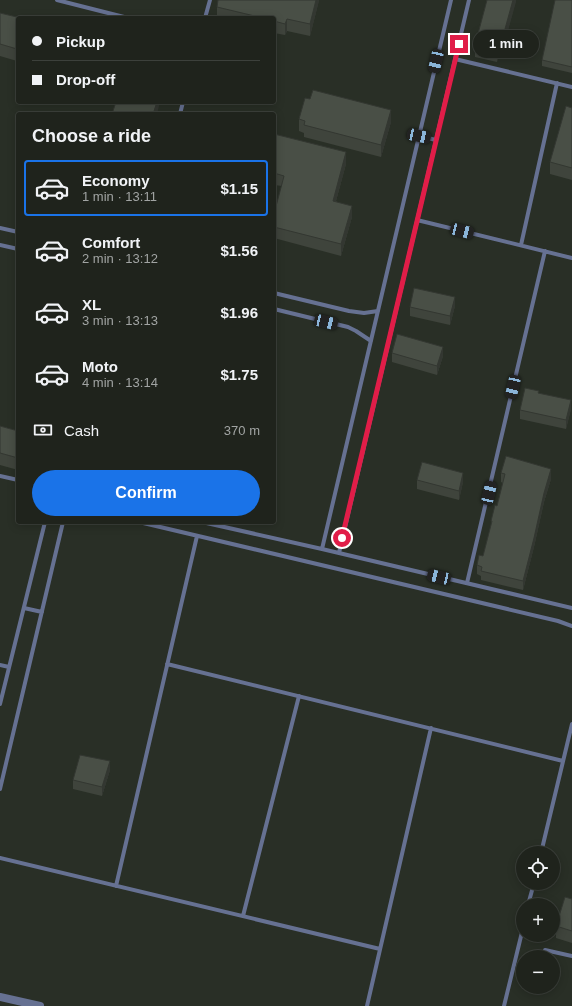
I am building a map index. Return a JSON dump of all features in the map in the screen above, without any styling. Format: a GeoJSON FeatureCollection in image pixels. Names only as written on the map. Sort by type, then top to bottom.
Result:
{"type":"FeatureCollection","features":[{"type":"Feature","properties":{"kind":"street"},"geometry":{"type":"LineString","coordinates":[[0,997],[40,1006]]}},
{"type":"Feature","properties":{"kind":"lane"},"geometry":{"type":"LineString","coordinates":[[57,0],[120,16]]}},
{"type":"Feature","properties":{"kind":"lane"},"geometry":{"type":"LineString","coordinates":[[206,16],[210,0]]}},
{"type":"Feature","properties":{"kind":"lane"},"geometry":{"type":"LineString","coordinates":[[322,549],[451,0]]}},
{"type":"Feature","properties":{"kind":"lane"},"geometry":{"type":"LineString","coordinates":[[339,553],[469,0]]}},
{"type":"Feature","properties":{"kind":"lane"},"geometry":{"type":"LineString","coordinates":[[455,59],[572,87]]}},
{"type":"Feature","properties":{"kind":"lane"},"geometry":{"type":"LineString","coordinates":[[521,245],[557,83]]}},
{"type":"Feature","properties":{"kind":"lane"},"geometry":{"type":"LineString","coordinates":[[419,136],[436,140]]}},
{"type":"Feature","properties":{"kind":"lane"},"geometry":{"type":"LineString","coordinates":[[417,220],[572,258]]}},
{"type":"Feature","properties":{"kind":"lane"},"geometry":{"type":"LineString","coordinates":[[0,228],[16,232]]}},
{"type":"Feature","properties":{"kind":"lane"},"geometry":{"type":"LineString","coordinates":[[0,245],[16,249]]}},
{"type":"Feature","properties":{"kind":"lane"},"geometry":{"type":"LineString","coordinates":[[468,583],[545,251]]}},
{"type":"Feature","properties":{"kind":"lane"},"geometry":{"type":"LineString","coordinates":[[276,293],[349,311],[364,313],[378,311]]}},
{"type":"Feature","properties":{"kind":"lane"},"geometry":{"type":"LineString","coordinates":[[276,309],[348,327],[370,341]]}},
{"type":"Feature","properties":{"kind":"lane"},"geometry":{"type":"LineString","coordinates":[[0,476],[16,480]]}},
{"type":"Feature","properties":{"kind":"lane"},"geometry":{"type":"LineString","coordinates":[[0,704],[45,524]]}},
{"type":"Feature","properties":{"kind":"lane"},"geometry":{"type":"LineString","coordinates":[[0,789],[63,524]]}},
{"type":"Feature","properties":{"kind":"lane"},"geometry":{"type":"LineString","coordinates":[[147,524],[558,621],[572,626]]}},
{"type":"Feature","properties":{"kind":"lane"},"geometry":{"type":"LineString","coordinates":[[211,524],[572,608]]}},
{"type":"Feature","properties":{"kind":"lane"},"geometry":{"type":"LineString","coordinates":[[116,886],[197,536]]}},
{"type":"Feature","properties":{"kind":"lane"},"geometry":{"type":"LineString","coordinates":[[24,608],[42,612]]}},
{"type":"Feature","properties":{"kind":"lane"},"geometry":{"type":"LineString","coordinates":[[167,664],[563,761]]}},
{"type":"Feature","properties":{"kind":"lane"},"geometry":{"type":"LineString","coordinates":[[0,665],[9,667]]}},
{"type":"Feature","properties":{"kind":"lane"},"geometry":{"type":"LineString","coordinates":[[243,916],[299,696]]}},
{"type":"Feature","properties":{"kind":"lane"},"geometry":{"type":"LineString","coordinates":[[543,846],[572,724]]}},
{"type":"Feature","properties":{"kind":"lane"},"geometry":{"type":"LineString","coordinates":[[366,1006],[431,728]]}},
{"type":"Feature","properties":{"kind":"lane"},"geometry":{"type":"LineString","coordinates":[[0,858],[380,949]]}},
{"type":"Feature","properties":{"kind":"lane"},"geometry":{"type":"LineString","coordinates":[[504,1006],[520,942]]}},
{"type":"Feature","properties":{"kind":"lane"},"geometry":{"type":"LineString","coordinates":[[560,953],[572,956]]}},
{"type":"Feature","properties":{"kind":"building"},"geometry":{"type":"Polygon","coordinates":[[[218,0],[316,0],[310,24],[287,19],[285,24],[276,22],[276,16],[255,16],[217,7],[218,0]]]}},
{"type":"Feature","properties":{"kind":"building"},"geometry":{"type":"Polygon","coordinates":[[[487,0],[513,0],[500,47],[498,46],[497,50],[475,45],[487,0]]]}},
{"type":"Feature","properties":{"kind":"building"},"geometry":{"type":"Polygon","coordinates":[[[555,0],[572,0],[572,67],[542,60],[555,0]]]}},
{"type":"Feature","properties":{"kind":"building"},"geometry":{"type":"Polygon","coordinates":[[[0,13],[16,17],[16,49],[0,44],[0,13]]]}},
{"type":"Feature","properties":{"kind":"building"},"geometry":{"type":"Polygon","coordinates":[[[313,90],[391,110],[381,145],[304,125],[305,121],[299,119],[305,98],[310,99],[313,90]]]}},
{"type":"Feature","properties":{"kind":"building"},"geometry":{"type":"Polygon","coordinates":[[[115,104],[156,104],[154,112],[113,112],[115,104]]]}},
{"type":"Feature","properties":{"kind":"building"},"geometry":{"type":"Polygon","coordinates":[[[566,106],[572,108],[572,168],[550,162],[566,106]]]}},
{"type":"Feature","properties":{"kind":"building"},"geometry":{"type":"Polygon","coordinates":[[[276,134],[346,152],[333,201],[352,206],[341,244],[276,228],[276,206],[284,176],[276,174],[276,134]]]}},
{"type":"Feature","properties":{"kind":"building"},"geometry":{"type":"Polygon","coordinates":[[[414,288],[455,297],[450,316],[410,307],[414,288]]]}},
{"type":"Feature","properties":{"kind":"building"},"geometry":{"type":"Polygon","coordinates":[[[397,334],[443,347],[437,366],[392,353],[397,334]]]}},
{"type":"Feature","properties":{"kind":"building"},"geometry":{"type":"Polygon","coordinates":[[[525,388],[539,391],[538,393],[571,400],[566,420],[520,410],[525,388]]]}},
{"type":"Feature","properties":{"kind":"building"},"geometry":{"type":"Polygon","coordinates":[[[0,426],[16,430],[16,457],[0,453],[0,426]]]}},
{"type":"Feature","properties":{"kind":"building"},"geometry":{"type":"Polygon","coordinates":[[[506,456],[551,469],[523,581],[481,571],[482,567],[477,565],[479,555],[483,556],[495,505],[497,506],[505,474],[501,473],[506,456]]]}},
{"type":"Feature","properties":{"kind":"building"},"geometry":{"type":"Polygon","coordinates":[[[422,462],[463,473],[459,491],[417,480],[422,462]]]}},
{"type":"Feature","properties":{"kind":"building"},"geometry":{"type":"Polygon","coordinates":[[[80,755],[110,761],[102,787],[73,780],[80,755]]]}},
{"type":"Feature","properties":{"kind":"building"},"geometry":{"type":"Polygon","coordinates":[[[565,897],[572,899],[572,931],[560,927],[560,913],[565,897]]]}},
{"type":"Feature","properties":{"kind":"route"},"geometry":{"type":"LineString","coordinates":[[342,538],[459,44]]}}]}
